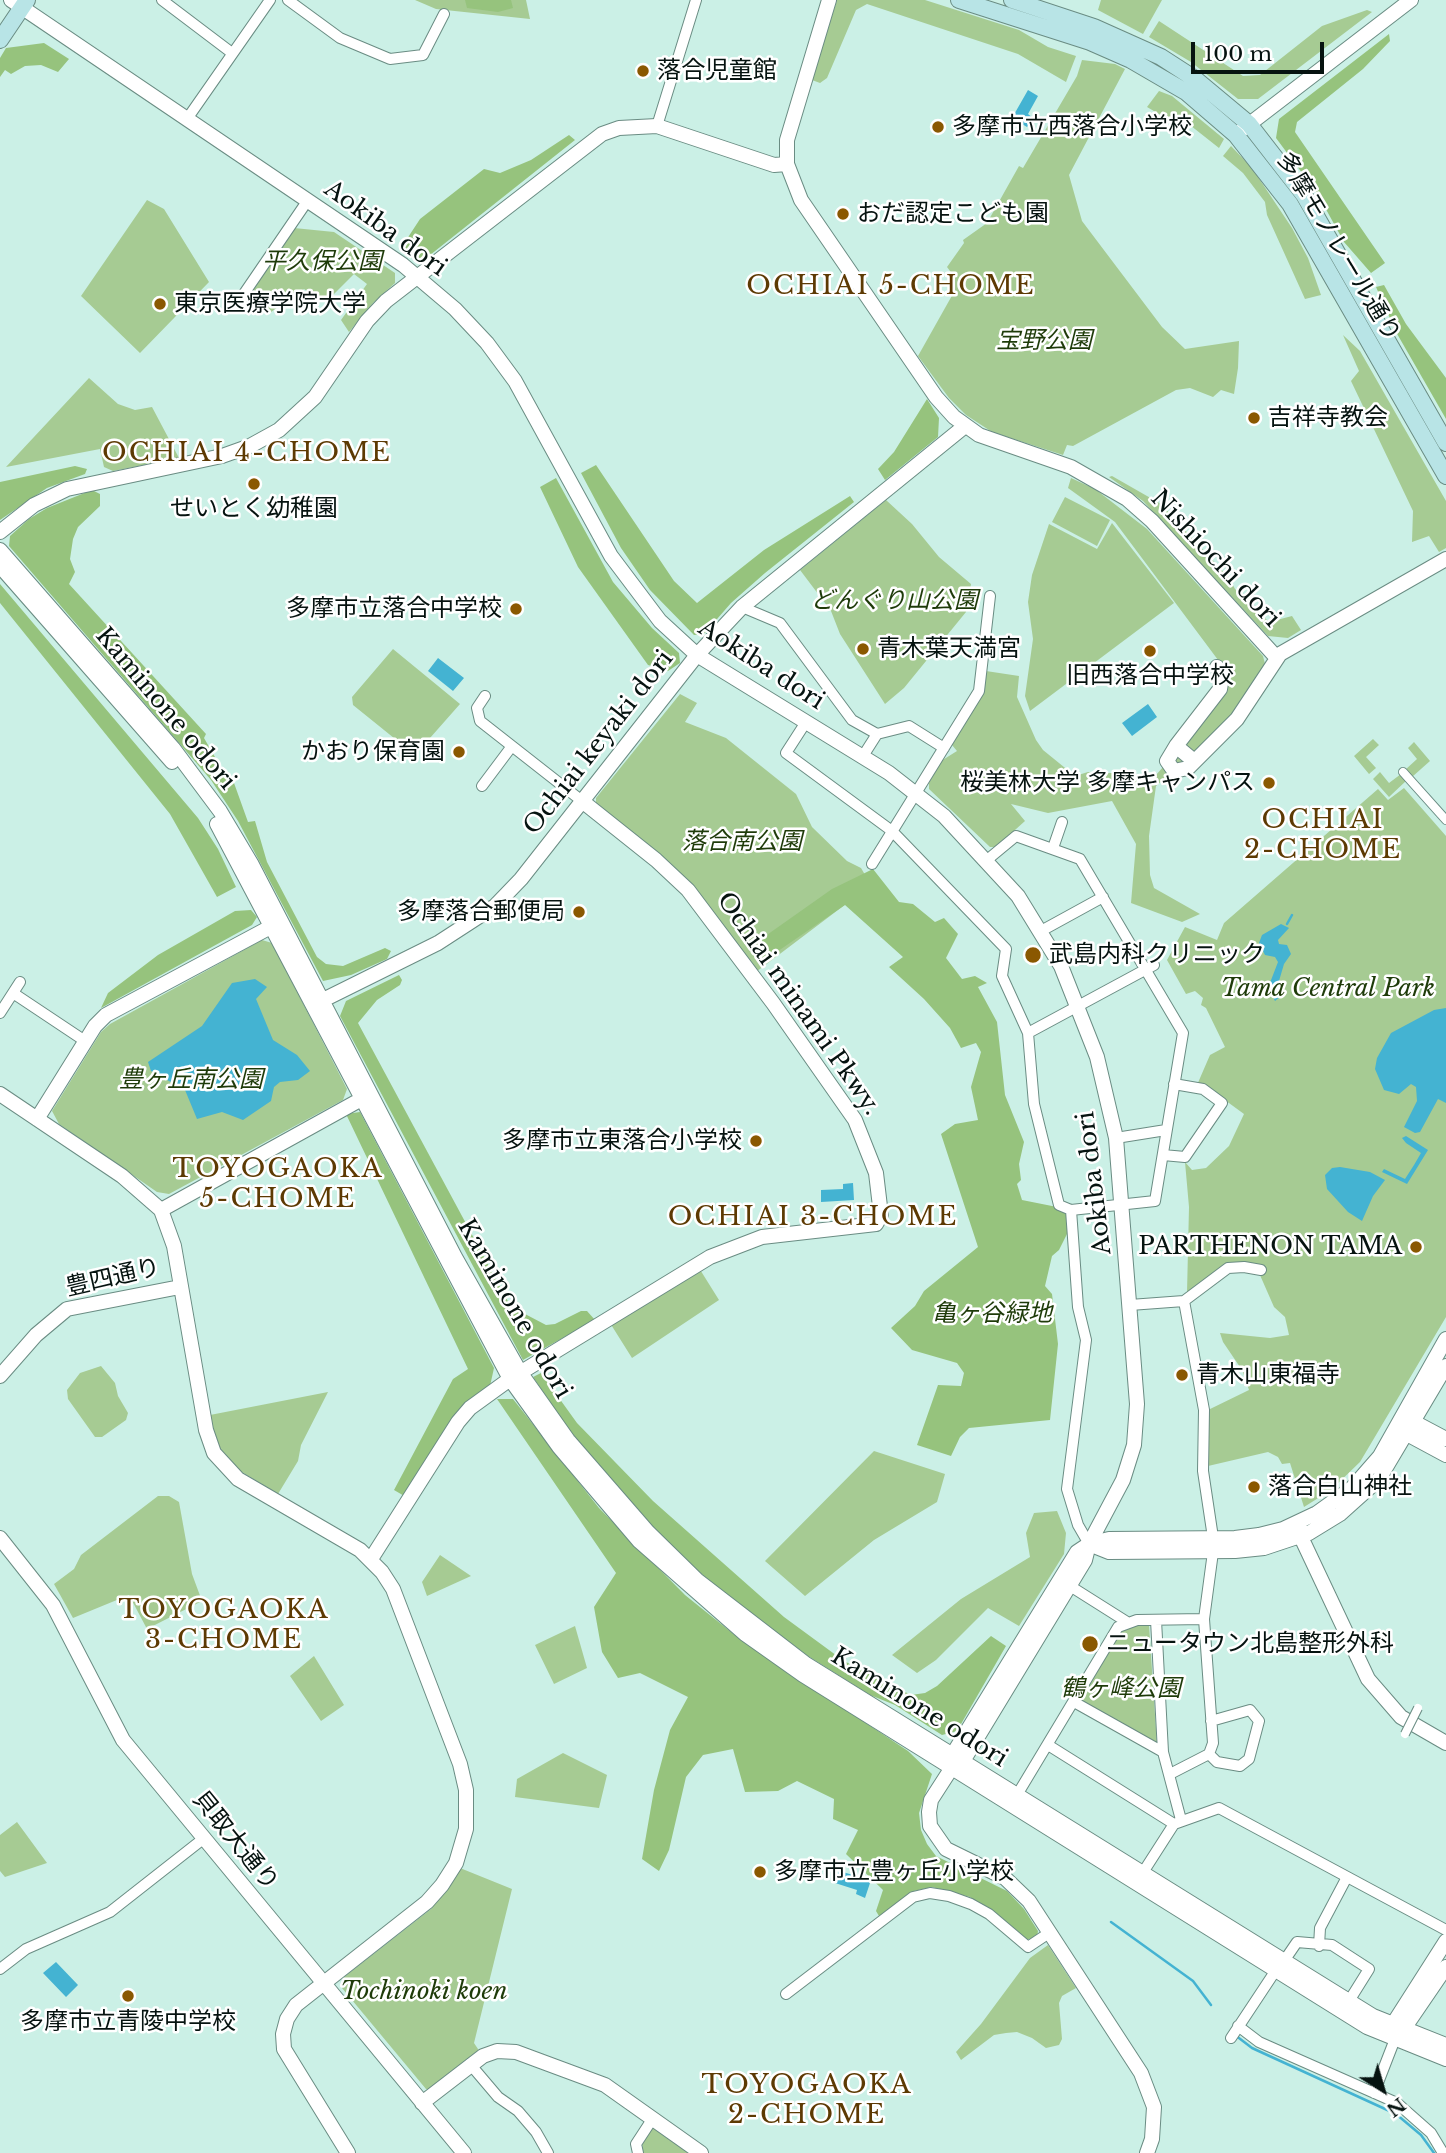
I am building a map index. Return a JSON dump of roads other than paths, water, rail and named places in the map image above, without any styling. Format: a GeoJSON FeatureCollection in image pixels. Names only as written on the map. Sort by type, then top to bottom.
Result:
{"type":"FeatureCollection","features":[{"type":"Feature","properties":{"kind":"main road","name":"多摩モノレール通り"},"geometry":{"type":"LineString","coordinates":[[960,0],[1090,42],[1131,60],[1242,130],[1290,204],[1446,476]]}},
{"type":"Feature","properties":{"kind":"main road","name":"多摩モノレール通り"},"geometry":{"type":"LineString","coordinates":[[1012,0],[1094,27],[1161,57],[1195,79],[1304,195],[1446,443]]}},
{"type":"Feature","properties":{"kind":"main road"},"geometry":{"type":"LineString","coordinates":[[0,40],[20,2]]}},
{"type":"Feature","properties":{"kind":"street"},"geometry":{"type":"LineString","coordinates":[[162,0],[178,5],[232,53]]}},
{"type":"Feature","properties":{"kind":"street"},"geometry":{"type":"LineString","coordinates":[[187,119],[271,0]]}},
{"type":"Feature","properties":{"kind":"street"},"geometry":{"type":"LineString","coordinates":[[288,0],[340,38],[390,59],[424,55],[444,14]]}},
{"type":"Feature","properties":{"kind":"street"},"geometry":{"type":"LineString","coordinates":[[657,126],[696,0]]}},
{"type":"Feature","properties":{"kind":"street","name":"Nishiochi dori"},"geometry":{"type":"LineString","coordinates":[[829,0],[789,128],[787,164],[801,200],[936,397],[965,426],[995,442],[1071,467],[1127,499],[1152,521],[1276,657],[1446,559]]}},
{"type":"Feature","properties":{"kind":"street"},"geometry":{"type":"LineString","coordinates":[[1242,130],[1411,0]]}},
{"type":"Feature","properties":{"kind":"street","name":"Aokiba dori"},"geometry":{"type":"LineString","coordinates":[[20,2],[418,276],[455,309],[503,364],[623,576],[660,621],[697,655],[863,756],[917,794],[987,860],[1041,931],[1079,1005],[1097,1057],[1116,1138],[1137,1404],[1134,1445],[1123,1480],[1070,1586],[1029,1640]]}},
{"type":"Feature","properties":{"kind":"street"},"geometry":{"type":"LineString","coordinates":[[0,531],[34,505],[67,489],[222,456],[250,446],[279,430],[316,397],[367,321],[418,276],[585,144],[619,128],[657,126],[774,165],[787,164]]}},
{"type":"Feature","properties":{"kind":"street"},"geometry":{"type":"LineString","coordinates":[[239,301],[308,200]]}},
{"type":"Feature","properties":{"kind":"street","name":"Ochiai keyaki dori"},"geometry":{"type":"LineString","coordinates":[[318,1002],[438,943],[474,922],[511,890],[697,655],[742,607],[965,426]]}},
{"type":"Feature","properties":{"kind":"street","name":"Kaminone odori"},"geometry":{"type":"LineString","coordinates":[[0,550],[197,779],[241,846],[277,923],[366,1097],[455,1257],[515,1376],[604,1503],[691,1589],[745,1634],[803,1675],[1017,1795],[1139,1878]]}},
{"type":"Feature","properties":{"kind":"street","name":"Kaminone odori"},"geometry":{"type":"LineString","coordinates":[[0,566],[193,789],[277,923]]}},
{"type":"Feature","properties":{"kind":"street"},"geometry":{"type":"LineString","coordinates":[[872,864],[979,691],[990,596]]}},
{"type":"Feature","properties":{"kind":"street"},"geometry":{"type":"LineString","coordinates":[[742,607],[780,623],[852,719],[877,734]]}},
{"type":"Feature","properties":{"kind":"street"},"geometry":{"type":"LineString","coordinates":[[1217,667],[1222,677],[1220,689],[1176,746],[1167,761],[1171,770],[1181,772],[1248,705],[1276,657]]}},
{"type":"Feature","properties":{"kind":"street"},"geometry":{"type":"LineString","coordinates":[[485,696],[476,714],[480,720],[582,801]]}},
{"type":"Feature","properties":{"kind":"street"},"geometry":{"type":"LineString","coordinates":[[806,722],[786,753],[892,831],[1006,949],[1002,976],[1028,1032],[1034,1104],[1059,1205],[1071,1210],[1155,1201],[1183,1033],[1150,966],[1080,859],[1016,836],[987,860]]}},
{"type":"Feature","properties":{"kind":"street"},"geometry":{"type":"LineString","coordinates":[[863,756],[877,734],[909,726],[944,748]]}},
{"type":"Feature","properties":{"kind":"street"},"geometry":{"type":"LineString","coordinates":[[482,786],[512,746]]}},
{"type":"Feature","properties":{"kind":"street"},"geometry":{"type":"LineString","coordinates":[[1176,746],[1194,761]]}},
{"type":"Feature","properties":{"kind":"street"},"geometry":{"type":"LineString","coordinates":[[1403,772],[1446,820]]}},
{"type":"Feature","properties":{"kind":"street","name":"Ochiai minami Pkwy."},"geometry":{"type":"LineString","coordinates":[[515,1376],[709,1257],[762,1237],[876,1224],[881,1215],[876,1173],[860,1130],[785,1019],[688,890],[656,860],[582,801]]}},
{"type":"Feature","properties":{"kind":"street"},"geometry":{"type":"LineString","coordinates":[[1053,848],[1062,822]]}},
{"type":"Feature","properties":{"kind":"street"},"geometry":{"type":"LineString","coordinates":[[1041,931],[1103,897]]}},
{"type":"Feature","properties":{"kind":"street"},"geometry":{"type":"LineString","coordinates":[[37,1119],[95,1026],[117,1007],[277,923]]}},
{"type":"Feature","properties":{"kind":"street"},"geometry":{"type":"LineString","coordinates":[[1028,1032],[1150,966]]}},
{"type":"Feature","properties":{"kind":"street"},"geometry":{"type":"LineString","coordinates":[[0,1013],[20,982]]}},
{"type":"Feature","properties":{"kind":"street"},"geometry":{"type":"LineString","coordinates":[[13,993],[85,1041]]}},
{"type":"Feature","properties":{"kind":"street"},"geometry":{"type":"LineString","coordinates":[[1163,1155],[1185,1157],[1222,1103],[1203,1089],[1174,1084]]}},
{"type":"Feature","properties":{"kind":"street"},"geometry":{"type":"LineString","coordinates":[[0,1094],[136,1186],[161,1210],[174,1246],[207,1438],[218,1459],[238,1479],[371,1559],[393,1589],[460,1764],[466,1790],[467,1818],[456,1863],[436,1893],[296,2006],[286,2019],[284,2049],[348,2153]]}},
{"type":"Feature","properties":{"kind":"street"},"geometry":{"type":"LineString","coordinates":[[161,1210],[366,1097]]}},
{"type":"Feature","properties":{"kind":"street"},"geometry":{"type":"LineString","coordinates":[[1116,1138],[1166,1130]]}},
{"type":"Feature","properties":{"kind":"street"},"geometry":{"type":"LineString","coordinates":[[1071,1210],[1078,1307],[1086,1340],[1067,1489],[1078,1525],[1089,1544],[1109,1539],[1213,1545],[1259,1535],[1303,1531],[1352,1488],[1407,1426],[1446,1366]]}},
{"type":"Feature","properties":{"kind":"street"},"geometry":{"type":"LineString","coordinates":[[1130,1305],[1184,1301],[1228,1268],[1244,1266],[1261,1270]]}},
{"type":"Feature","properties":{"kind":"street","name":"豊四通り"},"geometry":{"type":"LineString","coordinates":[[0,1376],[36,1335],[67,1309],[180,1286]]}},
{"type":"Feature","properties":{"kind":"street"},"geometry":{"type":"LineString","coordinates":[[1170,1773],[1209,1754],[1213,1743],[1204,1619],[1213,1545],[1203,1471],[1204,1410],[1184,1301]]}},
{"type":"Feature","properties":{"kind":"street"},"geometry":{"type":"LineString","coordinates":[[1407,1426],[1446,1339]]}},
{"type":"Feature","properties":{"kind":"street"},"geometry":{"type":"LineString","coordinates":[[371,1559],[458,1422],[470,1408],[515,1376]]}},
{"type":"Feature","properties":{"kind":"street"},"geometry":{"type":"LineString","coordinates":[[1407,1426],[1446,1439]]}},
{"type":"Feature","properties":{"kind":"street"},"geometry":{"type":"LineString","coordinates":[[1407,1426],[1446,1455]]}},
{"type":"Feature","properties":{"kind":"street"},"geometry":{"type":"LineString","coordinates":[[1303,1531],[1375,1674],[1397,1702],[1440,1740]]}},
{"type":"Feature","properties":{"kind":"street","name":"貝取大通り"},"geometry":{"type":"LineString","coordinates":[[0,1538],[53,1605],[123,1740],[464,2153]]}},
{"type":"Feature","properties":{"kind":"street","name":"Aokiba dori"},"geometry":{"type":"LineString","coordinates":[[1049,1934],[1029,1901],[1014,1885],[946,1849],[936,1839],[930,1826],[931,1800],[1029,1640],[1077,1552],[1089,1544]]}},
{"type":"Feature","properties":{"kind":"street"},"geometry":{"type":"LineString","coordinates":[[1070,1586],[1128,1622]]}},
{"type":"Feature","properties":{"kind":"street"},"geometry":{"type":"LineString","coordinates":[[1017,1795],[1111,1636],[1128,1622],[1204,1619]]}},
{"type":"Feature","properties":{"kind":"street"},"geometry":{"type":"LineString","coordinates":[[1156,1620],[1163,1752],[1170,1773],[1177,1822]]}},
{"type":"Feature","properties":{"kind":"street"},"geometry":{"type":"LineString","coordinates":[[1074,1702],[1163,1752]]}},
{"type":"Feature","properties":{"kind":"street"},"geometry":{"type":"LineString","coordinates":[[1405,1734],[1418,1708]]}},
{"type":"Feature","properties":{"kind":"street"},"geometry":{"type":"LineString","coordinates":[[1209,1754],[1217,1762],[1240,1766],[1249,1759],[1259,1721],[1250,1710],[1211,1721]]}},
{"type":"Feature","properties":{"kind":"street"},"geometry":{"type":"LineString","coordinates":[[1048,1745],[1177,1822]]}},
{"type":"Feature","properties":{"kind":"street","name":"Kaminone odori"},"geometry":{"type":"LineString","coordinates":[[955,1761],[1280,1965],[1367,2027],[1398,2031],[1446,2045]]}},
{"type":"Feature","properties":{"kind":"street"},"geometry":{"type":"LineString","coordinates":[[1139,1878],[1177,1822],[1219,1808],[1446,1930]]}},
{"type":"Feature","properties":{"kind":"street"},"geometry":{"type":"LineString","coordinates":[[0,1969],[26,1949],[120,1906],[203,1839]]}},
{"type":"Feature","properties":{"kind":"street"},"geometry":{"type":"LineString","coordinates":[[1319,1946],[1320,1928],[1347,1877]]}},
{"type":"Feature","properties":{"kind":"street"},"geometry":{"type":"LineString","coordinates":[[786,1994],[913,1897],[930,1893],[949,1896],[989,1914],[1028,1947],[1049,1934],[1150,2090],[1154,2124],[1147,2153]]}},
{"type":"Feature","properties":{"kind":"street"},"geometry":{"type":"LineString","coordinates":[[1349,2001],[1369,1969],[1332,1945],[1319,1946],[1297,1941],[1235,2031],[1374,2093],[1410,2113],[1431,2133],[1443,2153]]}},
{"type":"Feature","properties":{"kind":"street"},"geometry":{"type":"LineString","coordinates":[[1374,2093],[1398,2031],[1446,1941]]}},
{"type":"Feature","properties":{"kind":"street","name":"Kaminone odori"},"geometry":{"type":"LineString","coordinates":[[1280,1965],[1349,2001],[1446,2059]]}},
{"type":"Feature","properties":{"kind":"street"},"geometry":{"type":"LineString","coordinates":[[1398,2031],[1446,1967]]}},
{"type":"Feature","properties":{"kind":"street"},"geometry":{"type":"LineString","coordinates":[[422,2104],[470,2064],[490,2053],[516,2052],[605,2085],[701,2153]]}},
{"type":"Feature","properties":{"kind":"street"},"geometry":{"type":"LineString","coordinates":[[470,2064],[498,2097],[518,2111],[542,2151]]}},
{"type":"Feature","properties":{"kind":"street"},"geometry":{"type":"LineString","coordinates":[[638,2153],[636,2144],[653,2118]]}},
{"type":"Feature","properties":{"kind":"water"},"geometry":{"type":"Polygon","coordinates":[[[1028,90],[1038,96],[1028,114],[1033,118],[1027,127],[1012,118],[1028,90]]]}},
{"type":"Feature","properties":{"kind":"water"},"geometry":{"type":"Polygon","coordinates":[[[438,658],[464,678],[453,691],[428,671],[438,658]]]}},
{"type":"Feature","properties":{"kind":"water"},"geometry":{"type":"Polygon","coordinates":[[[1148,704],[1157,717],[1132,736],[1122,723],[1148,704]]]}},
{"type":"Feature","properties":{"kind":"water"},"geometry":{"type":"Polygon","coordinates":[[[1281,924],[1289,928],[1278,940],[1279,944],[1287,945],[1291,954],[1284,964],[1279,981],[1281,996],[1275,1001],[1268,988],[1278,962],[1275,957],[1265,955],[1259,943],[1262,935],[1281,924]]]}},
{"type":"Feature","properties":{"kind":"water"},"geometry":{"type":"Polygon","coordinates":[[[255,979],[267,987],[256,999],[273,1040],[297,1055],[310,1071],[298,1080],[280,1082],[274,1087],[271,1101],[243,1120],[222,1112],[197,1119],[185,1090],[151,1071],[148,1062],[202,1026],[232,983],[255,979]]]}},
{"type":"Feature","properties":{"kind":"water"},"geometry":{"type":"Polygon","coordinates":[[[1446,1008],[1446,1103],[1438,1099],[1420,1132],[1415,1133],[1404,1127],[1417,1101],[1416,1087],[1411,1084],[1399,1094],[1384,1090],[1375,1069],[1377,1058],[1391,1033],[1434,1010],[1446,1008]]]}},
{"type":"Feature","properties":{"kind":"water"},"geometry":{"type":"Polygon","coordinates":[[[1406,1136],[1428,1150],[1407,1184],[1382,1172],[1384,1169],[1405,1179],[1421,1153],[1406,1143],[1402,1138],[1406,1136]]]}},
{"type":"Feature","properties":{"kind":"water"},"geometry":{"type":"Polygon","coordinates":[[[1332,1168],[1370,1172],[1385,1180],[1373,1196],[1362,1221],[1348,1212],[1327,1189],[1325,1175],[1332,1168]]]}},
{"type":"Feature","properties":{"kind":"water"},"geometry":{"type":"Polygon","coordinates":[[[853,1183],[854,1200],[821,1202],[821,1190],[843,1189],[843,1184],[853,1183]]]}},
{"type":"Feature","properties":{"kind":"water"},"geometry":{"type":"Polygon","coordinates":[[[839,1871],[871,1880],[865,1898],[856,1894],[857,1890],[835,1883],[839,1871]]]}},
{"type":"Feature","properties":{"kind":"water"},"geometry":{"type":"Polygon","coordinates":[[[56,1962],[78,1985],[66,1997],[43,1973],[56,1962]]]}},
{"type":"Feature","properties":{"kind":"waterway"},"geometry":{"type":"LineString","coordinates":[[1287,924],[1292,915]]}},
{"type":"Feature","properties":{"kind":"waterway"},"geometry":{"type":"LineString","coordinates":[[1111,1922],[1193,1981],[1211,2005]]}},
{"type":"Feature","properties":{"kind":"waterway"},"geometry":{"type":"LineString","coordinates":[[1235,2035],[1252,2048],[1396,2114],[1421,2135],[1434,2153]]}},
{"type":"Feature","properties":{"kind":"place","name":"落合児童館"},"geometry":{"type":"Point","coordinates":[643,71]}},
{"type":"Feature","properties":{"kind":"place","name":"多摩市立西落合小学校"},"geometry":{"type":"Point","coordinates":[938,127]}},
{"type":"Feature","properties":{"kind":"place","name":"おだ認定こども園"},"geometry":{"type":"Point","coordinates":[843,214]}},
{"type":"Feature","properties":{"kind":"place","name":"東京医療学院大学"},"geometry":{"type":"Point","coordinates":[160,304]}},
{"type":"Feature","properties":{"kind":"place","name":"吉祥寺教会"},"geometry":{"type":"Point","coordinates":[1254,418]}},
{"type":"Feature","properties":{"kind":"place","name":"せいとく幼稚園"},"geometry":{"type":"Point","coordinates":[254,484]}},
{"type":"Feature","properties":{"kind":"place","name":"多摩市立落合中学校"},"geometry":{"type":"Point","coordinates":[516,609]}},
{"type":"Feature","properties":{"kind":"place","name":"青木葉天満宮"},"geometry":{"type":"Point","coordinates":[863,649]}},
{"type":"Feature","properties":{"kind":"place","name":"旧西落合中学校"},"geometry":{"type":"Point","coordinates":[1150,651]}},
{"type":"Feature","properties":{"kind":"place","name":"かおり保育園"},"geometry":{"type":"Point","coordinates":[459,752]}},
{"type":"Feature","properties":{"kind":"place","name":"桜美林大学 多摩キャンパス"},"geometry":{"type":"Point","coordinates":[1269,783]}},
{"type":"Feature","properties":{"kind":"place","name":"多摩落合郵便局"},"geometry":{"type":"Point","coordinates":[579,912]}},
{"type":"Feature","properties":{"kind":"place","name":"武島内科クリニック"},"geometry":{"type":"Point","coordinates":[1033,955]}},
{"type":"Feature","properties":{"kind":"place","name":"多摩市立東落合小学校"},"geometry":{"type":"Point","coordinates":[756,1141]}},
{"type":"Feature","properties":{"kind":"place","name":"PARTHENON TAMA"},"geometry":{"type":"Point","coordinates":[1416,1247]}},
{"type":"Feature","properties":{"kind":"place","name":"青木山東福寺"},"geometry":{"type":"Point","coordinates":[1182,1375]}},
{"type":"Feature","properties":{"kind":"place","name":"落合白山神社"},"geometry":{"type":"Point","coordinates":[1254,1487]}},
{"type":"Feature","properties":{"kind":"place","name":"ニュータウン北島整形外科"},"geometry":{"type":"Point","coordinates":[1090,1644]}},
{"type":"Feature","properties":{"kind":"place","name":"多摩市立豊ヶ丘小学校"},"geometry":{"type":"Point","coordinates":[760,1872]}},
{"type":"Feature","properties":{"kind":"place","name":"多摩市立青陵中学校"},"geometry":{"type":"Point","coordinates":[128,1996]}},
{"type":"Feature","properties":{"kind":"district","name":"OCHIAI 5-CHOME"},"geometry":{"type":"Point","coordinates":[891,287]}},
{"type":"Feature","properties":{"kind":"district","name":"OCHIAI 4-CHOME"},"geometry":{"type":"Point","coordinates":[247,454]}},
{"type":"Feature","properties":{"kind":"district","name":"OCHIAI 2-CHOME"},"geometry":{"type":"Point","coordinates":[1323,836]}},
{"type":"Feature","properties":{"kind":"district","name":"TOYOGAOKA 5-CHOME"},"geometry":{"type":"Point","coordinates":[278,1185]}},
{"type":"Feature","properties":{"kind":"district","name":"OCHIAI 3-CHOME"},"geometry":{"type":"Point","coordinates":[813,1218]}},
{"type":"Feature","properties":{"kind":"district","name":"TOYOGAOKA 3-CHOME"},"geometry":{"type":"Point","coordinates":[224,1626]}},
{"type":"Feature","properties":{"kind":"district","name":"TOYOGAOKA 2-CHOME"},"geometry":{"type":"Point","coordinates":[807,2101]}},
{"type":"Feature","properties":{"kind":"park label","name":"平久保公園"},"geometry":{"type":"Point","coordinates":[322,262]}},
{"type":"Feature","properties":{"kind":"park label","name":"宝野公園"},"geometry":{"type":"Point","coordinates":[1044,341]}},
{"type":"Feature","properties":{"kind":"park label","name":"どんぐり山公園"},"geometry":{"type":"Point","coordinates":[894,601]}},
{"type":"Feature","properties":{"kind":"park label","name":"落合南公園"},"geometry":{"type":"Point","coordinates":[742,842]}},
{"type":"Feature","properties":{"kind":"park label","name":"Tama Central Park"},"geometry":{"type":"Point","coordinates":[1328,989]}},
{"type":"Feature","properties":{"kind":"park label","name":"豊ヶ丘南公園"},"geometry":{"type":"Point","coordinates":[191,1080]}},
{"type":"Feature","properties":{"kind":"park label","name":"亀ヶ谷緑地"},"geometry":{"type":"Point","coordinates":[992,1314]}},
{"type":"Feature","properties":{"kind":"park label","name":"鶴ヶ峰公園"},"geometry":{"type":"Point","coordinates":[1121,1689]}},
{"type":"Feature","properties":{"kind":"park label","name":"Tochinoki koen"},"geometry":{"type":"Point","coordinates":[424,1992]}}]}
